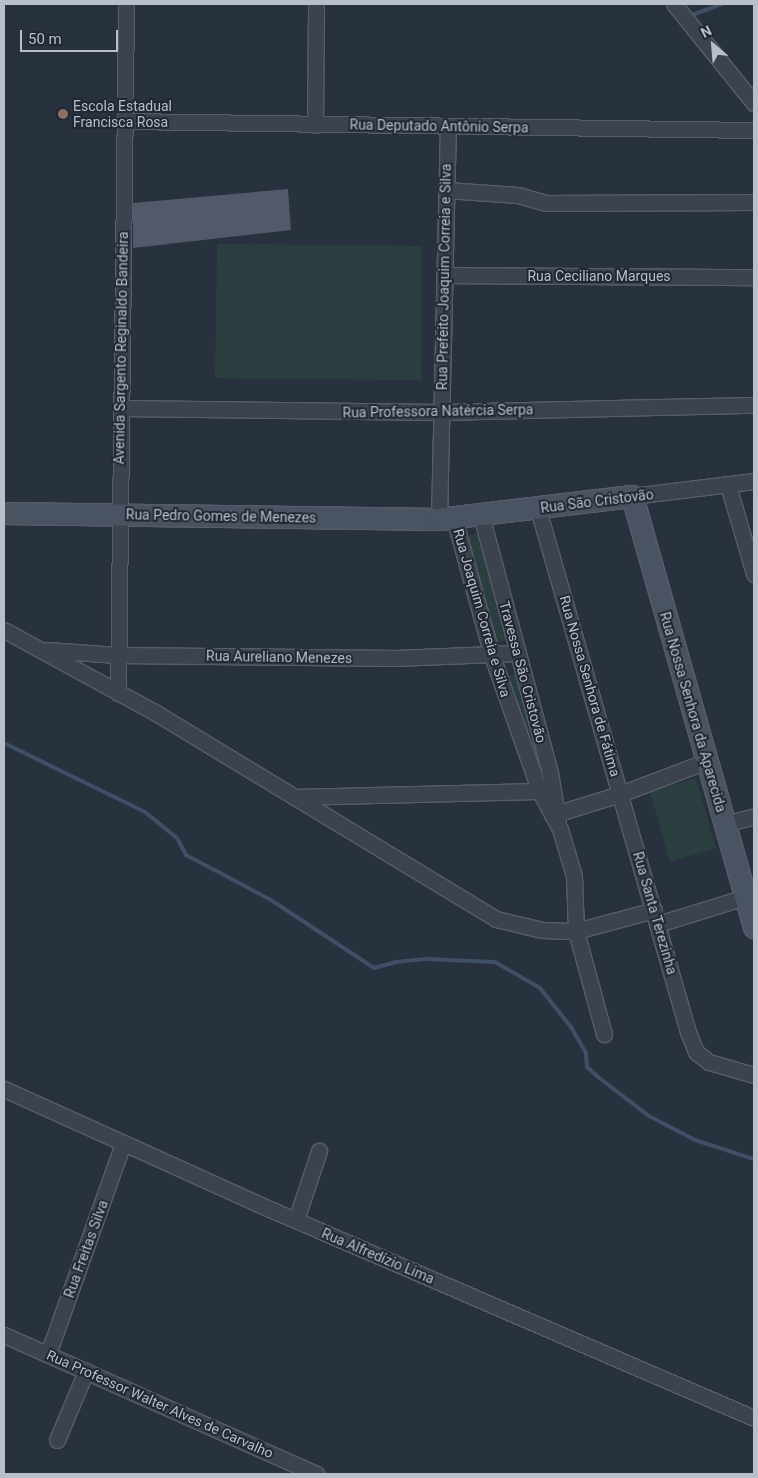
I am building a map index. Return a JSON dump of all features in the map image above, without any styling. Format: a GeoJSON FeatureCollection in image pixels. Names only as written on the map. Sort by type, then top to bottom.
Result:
{"type":"FeatureCollection","features":[{"type":"Feature","properties":{"kind":"street","name":"Avenida Sargento Reginaldo Bandeira"},"geometry":{"type":"LineString","coordinates":[[118,693],[126,4]]}},
{"type":"Feature","properties":{"kind":"street"},"geometry":{"type":"LineString","coordinates":[[315,125],[316,4]]}},
{"type":"Feature","properties":{"kind":"street"},"geometry":{"type":"LineString","coordinates":[[674,4],[754,103]]}},
{"type":"Feature","properties":{"kind":"street","name":"Rua Deputado Antônio Serpa"},"geometry":{"type":"LineString","coordinates":[[124,121],[754,130]]}},
{"type":"Feature","properties":{"kind":"street","name":"Rua Prefeito Joaquim Correia e Silva"},"geometry":{"type":"LineString","coordinates":[[447,518],[440,412],[448,126]]}},
{"type":"Feature","properties":{"kind":"street"},"geometry":{"type":"LineString","coordinates":[[446,190],[518,195],[546,203],[754,202]]}},
{"type":"Feature","properties":{"kind":"street","name":"Rua Ceciliano Marques"},"geometry":{"type":"LineString","coordinates":[[444,275],[754,277]]}},
{"type":"Feature","properties":{"kind":"street","name":"Rua Professora Natércia Serpa"},"geometry":{"type":"LineString","coordinates":[[121,408],[440,412],[754,405]]}},
{"type":"Feature","properties":{"kind":"street","name":"Rua São Cristovão"},"geometry":{"type":"LineString","coordinates":[[447,518],[538,509],[754,481]]}},
{"type":"Feature","properties":{"kind":"street"},"geometry":{"type":"LineString","coordinates":[[728,485],[754,574]]}},
{"type":"Feature","properties":{"kind":"street","name":"Rua Nossa Senhora da Aparecida"},"geometry":{"type":"LineString","coordinates":[[632,496],[754,927]]}},
{"type":"Feature","properties":{"kind":"street","name":"Rua Nossa Senhora de Fátima"},"geometry":{"type":"LineString","coordinates":[[538,509],[620,794],[554,814]]}},
{"type":"Feature","properties":{"kind":"street","name":"Rua Pedro Gomes de Menezes"},"geometry":{"type":"LineString","coordinates":[[4,513],[447,518]]}},
{"type":"Feature","properties":{"kind":"street","name":"Travessa São Cristovão"},"geometry":{"type":"LineString","coordinates":[[481,515],[518,653],[547,791],[574,876],[576,931],[604,1034]]}},
{"type":"Feature","properties":{"kind":"street","name":"Rua Joaquim Correia e Silva"},"geometry":{"type":"LineString","coordinates":[[447,518],[492,656],[547,791]]}},
{"type":"Feature","properties":{"kind":"street"},"geometry":{"type":"LineString","coordinates":[[4,630],[118,693],[496,919],[542,930],[576,931],[656,917],[746,897]]}},
{"type":"Feature","properties":{"kind":"street","name":"Rua Aureliano Menezes"},"geometry":{"type":"LineString","coordinates":[[40,649],[118,655],[492,656],[518,653]]}},
{"type":"Feature","properties":{"kind":"street"},"geometry":{"type":"LineString","coordinates":[[620,794],[707,761]]}},
{"type":"Feature","properties":{"kind":"street"},"geometry":{"type":"LineString","coordinates":[[294,797],[547,791]]}},
{"type":"Feature","properties":{"kind":"street","name":"Rua Santa Terezinha"},"geometry":{"type":"LineString","coordinates":[[620,794],[688,1032],[696,1052],[709,1062],[754,1075]]}},
{"type":"Feature","properties":{"kind":"street"},"geometry":{"type":"LineString","coordinates":[[725,824],[754,816]]}},
{"type":"Feature","properties":{"kind":"street","name":"Rua Alfredízio Lima"},"geometry":{"type":"LineString","coordinates":[[4,1089],[296,1220],[754,1418]]}},
{"type":"Feature","properties":{"kind":"street","name":"Rua Freitas Silva"},"geometry":{"type":"LineString","coordinates":[[48,1354],[123,1143]]}},
{"type":"Feature","properties":{"kind":"street"},"geometry":{"type":"LineString","coordinates":[[296,1220],[318,1151]]}},
{"type":"Feature","properties":{"kind":"street","name":"Rua Professor Walter Alves de Carvalho"},"geometry":{"type":"LineString","coordinates":[[4,1335],[316,1474]]}},
{"type":"Feature","properties":{"kind":"street"},"geometry":{"type":"LineString","coordinates":[[57,1440],[86,1371]]}},
{"type":"Feature","properties":{"kind":"green space"},"geometry":{"type":"Polygon","coordinates":[[[217,244],[422,246],[421,380],[215,378],[217,244]]]}},
{"type":"Feature","properties":{"kind":"green space"},"geometry":{"type":"Polygon","coordinates":[[[478,533],[506,640],[492,644],[464,537],[478,533]]]}},
{"type":"Feature","properties":{"kind":"green space"},"geometry":{"type":"Polygon","coordinates":[[[516,673],[549,775],[537,778],[504,677],[516,673]]]}},
{"type":"Feature","properties":{"kind":"green space"},"geometry":{"type":"Polygon","coordinates":[[[696,778],[716,848],[670,862],[650,792],[696,778]]]}},
{"type":"Feature","properties":{"kind":"building"},"geometry":{"type":"Polygon","coordinates":[[[288,189],[291,230],[133,248],[133,203],[288,189]]]}},
{"type":"Feature","properties":{"kind":"waterway"},"geometry":{"type":"LineString","coordinates":[[692,15],[723,4]]}},
{"type":"Feature","properties":{"kind":"waterway"},"geometry":{"type":"LineString","coordinates":[[4,743],[145,812],[177,838],[186,855],[271,900],[374,968],[396,962],[426,959],[495,962],[540,988],[571,1027],[586,1053],[587,1067],[649,1116],[695,1140],[754,1159]]}},
{"type":"Feature","properties":{"kind":"place","name":"Escola Estadual Francisca Rosa"},"geometry":{"type":"Point","coordinates":[63,114]}}]}
